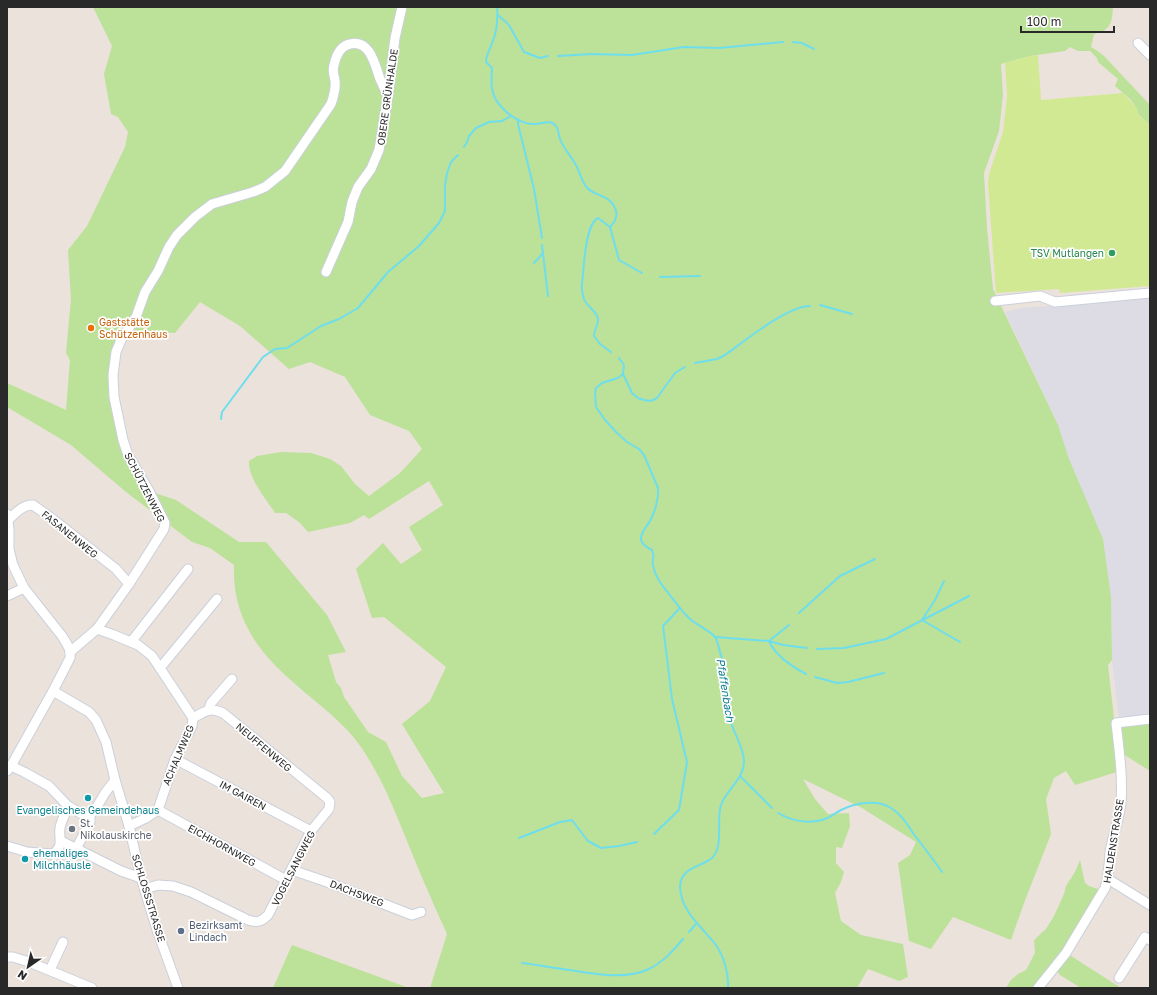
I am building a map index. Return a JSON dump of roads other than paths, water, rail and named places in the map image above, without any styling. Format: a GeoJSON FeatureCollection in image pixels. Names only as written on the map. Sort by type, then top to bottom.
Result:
{"type":"FeatureCollection","features":[{"type":"Feature","properties":{"kind":"street","name":"OBERE GRÜNHALDE"},"geometry":{"type":"LineString","coordinates":[[326,272],[348,222],[352,202],[358,187],[371,169],[379,150],[388,96],[395,38],[402,7]]}},
{"type":"Feature","properties":{"kind":"street"},"geometry":{"type":"LineString","coordinates":[[1138,43],[1150,55]]}},
{"type":"Feature","properties":{"kind":"street","name":"SCHÜTZENWEG"},"geometry":{"type":"LineString","coordinates":[[70,652],[97,629],[129,584],[164,529],[165,523],[152,496],[128,455],[123,440],[114,397],[113,375],[116,352],[121,340],[136,317],[145,292],[169,247],[176,235],[195,217],[212,204],[259,190],[285,171],[332,104],[335,94],[335,80],[333,71],[334,64],[339,51],[345,45],[356,44],[366,48],[376,65],[388,96]]}},
{"type":"Feature","properties":{"kind":"street"},"geometry":{"type":"LineString","coordinates":[[995,301],[1040,296],[1056,302],[1150,293]]}},
{"type":"Feature","properties":{"kind":"street","name":"FASANENWEG"},"geometry":{"type":"LineString","coordinates":[[8,517],[24,506],[29,504],[33,505],[116,570],[129,584]]}},
{"type":"Feature","properties":{"kind":"street"},"geometry":{"type":"LineString","coordinates":[[8,517],[8,549],[24,588],[68,644],[70,652],[68,662],[53,691],[9,769],[24,772],[49,786],[68,806],[87,817],[95,810],[115,780]]}},
{"type":"Feature","properties":{"kind":"street"},"geometry":{"type":"LineString","coordinates":[[132,642],[188,569]]}},
{"type":"Feature","properties":{"kind":"street"},"geometry":{"type":"LineString","coordinates":[[7,596],[24,588]]}},
{"type":"Feature","properties":{"kind":"street"},"geometry":{"type":"LineString","coordinates":[[160,668],[217,599]]}},
{"type":"Feature","properties":{"kind":"street","name":"ACHALMWEG"},"geometry":{"type":"LineString","coordinates":[[97,629],[132,642],[152,656],[193,718],[192,726],[175,759],[158,810]]}},
{"type":"Feature","properties":{"kind":"street"},"geometry":{"type":"LineString","coordinates":[[193,718],[209,710],[211,704],[232,679]]}},
{"type":"Feature","properties":{"kind":"street","name":"SCHLOSSSTRASSE"},"geometry":{"type":"LineString","coordinates":[[53,691],[89,712],[96,720],[106,742],[115,780],[129,826],[141,878],[157,930],[178,988]]}},
{"type":"Feature","properties":{"kind":"street","name":"NEUFFENWEG"},"geometry":{"type":"LineString","coordinates":[[209,710],[216,710],[223,713],[235,722],[330,802]]}},
{"type":"Feature","properties":{"kind":"street","name":"HALDENSTRASSE"},"geometry":{"type":"LineString","coordinates":[[1038,988],[1066,953],[1105,888],[1108,879],[1110,851],[1118,821],[1121,802],[1121,782],[1116,723],[1150,720]]}},
{"type":"Feature","properties":{"kind":"street","name":"IM GAIREN"},"geometry":{"type":"LineString","coordinates":[[175,759],[311,831]]}},
{"type":"Feature","properties":{"kind":"street","name":"VOGELSANGWEG"},"geometry":{"type":"LineString","coordinates":[[145,889],[158,885],[173,886],[191,892],[248,920],[256,922],[264,920],[292,870],[311,831],[328,811],[330,802]]}},
{"type":"Feature","properties":{"kind":"street"},"geometry":{"type":"LineString","coordinates":[[7,846],[27,852],[50,855],[53,854],[57,851],[61,841],[60,827],[68,806]]}},
{"type":"Feature","properties":{"kind":"street"},"geometry":{"type":"LineString","coordinates":[[129,826],[146,818],[158,810]]}},
{"type":"Feature","properties":{"kind":"street","name":"EICHHORNWEG"},"geometry":{"type":"LineString","coordinates":[[158,810],[286,880]]}},
{"type":"Feature","properties":{"kind":"street"},"geometry":{"type":"LineString","coordinates":[[76,849],[90,822],[90,815]]}},
{"type":"Feature","properties":{"kind":"street"},"geometry":{"type":"LineString","coordinates":[[61,841],[121,871],[141,878]]}},
{"type":"Feature","properties":{"kind":"street","name":"DACHSWEG"},"geometry":{"type":"LineString","coordinates":[[292,870],[412,915],[421,912]]}},
{"type":"Feature","properties":{"kind":"street"},"geometry":{"type":"LineString","coordinates":[[1108,879],[1150,905]]}},
{"type":"Feature","properties":{"kind":"street"},"geometry":{"type":"LineString","coordinates":[[1119,978],[1145,937],[1150,940]]}},
{"type":"Feature","properties":{"kind":"street"},"geometry":{"type":"LineString","coordinates":[[50,970],[63,942]]}},
{"type":"Feature","properties":{"kind":"street"},"geometry":{"type":"LineString","coordinates":[[7,957],[13,957],[29,962],[92,988]]}},
{"type":"Feature","properties":{"kind":"waterway","name":"Pfaffenbach"},"geometry":{"type":"LineString","coordinates":[[497,7],[496,30],[486,59],[486,62],[492,68],[492,89],[497,101],[512,117],[525,123],[553,123],[557,128],[559,137],[576,165],[585,185],[591,191],[608,199],[616,209],[616,217],[610,227],[598,218],[591,228],[586,244],[582,286],[584,299],[596,314],[598,319],[594,336],[600,344],[611,352]]}},
{"type":"Feature","properties":{"kind":"waterway"},"geometry":{"type":"LineString","coordinates":[[498,15],[509,25],[524,52],[540,58],[548,56]]}},
{"type":"Feature","properties":{"kind":"waterway"},"geometry":{"type":"LineString","coordinates":[[558,56],[592,54],[632,55],[684,47],[719,48],[783,42]]}},
{"type":"Feature","properties":{"kind":"waterway"},"geometry":{"type":"LineString","coordinates":[[793,42],[802,43],[814,49]]}},
{"type":"Feature","properties":{"kind":"waterway"},"geometry":{"type":"LineString","coordinates":[[464,147],[469,136],[476,128],[489,122],[502,121],[511,116]]}},
{"type":"Feature","properties":{"kind":"waterway"},"geometry":{"type":"LineString","coordinates":[[518,119],[534,189],[542,238]]}},
{"type":"Feature","properties":{"kind":"waterway"},"geometry":{"type":"LineString","coordinates":[[221,419],[222,412],[263,357],[275,349],[287,348],[321,326],[339,319],[358,308],[388,272],[419,246],[439,223],[445,211],[445,186],[447,173],[451,162],[458,155]]}},
{"type":"Feature","properties":{"kind":"waterway"},"geometry":{"type":"LineString","coordinates":[[610,227],[619,260],[642,273]]}},
{"type":"Feature","properties":{"kind":"waterway"},"geometry":{"type":"LineString","coordinates":[[542,245],[548,296]]}},
{"type":"Feature","properties":{"kind":"waterway"},"geometry":{"type":"LineString","coordinates":[[534,263],[543,253]]}},
{"type":"Feature","properties":{"kind":"waterway"},"geometry":{"type":"LineString","coordinates":[[660,277],[700,276]]}},
{"type":"Feature","properties":{"kind":"waterway"},"geometry":{"type":"LineString","coordinates":[[820,305],[852,314]]}},
{"type":"Feature","properties":{"kind":"waterway"},"geometry":{"type":"LineString","coordinates":[[695,363],[717,359],[778,318],[790,312],[810,306]]}},
{"type":"Feature","properties":{"kind":"waterway","name":"Pfaffenbach"},"geometry":{"type":"LineString","coordinates":[[619,358],[624,365],[623,374],[618,378],[602,383],[596,388],[596,407],[616,432],[627,442],[639,449],[644,455],[658,488],[655,508],[650,522],[644,529],[641,540],[644,545],[652,550],[654,569],[657,577],[679,607],[687,616],[710,632],[716,639],[724,666],[728,713],[744,760],[744,766],[739,778],[721,805],[719,818],[719,840],[716,853],[708,861],[687,871],[681,880],[680,887],[681,896],[688,912],[716,945],[721,955],[727,971],[728,988]]}},
{"type":"Feature","properties":{"kind":"waterway"},"geometry":{"type":"LineString","coordinates":[[623,374],[632,393],[638,398],[651,401],[657,398],[675,373],[685,367]]}},
{"type":"Feature","properties":{"kind":"waterway"},"geometry":{"type":"LineString","coordinates":[[799,613],[840,576],[875,559]]}},
{"type":"Feature","properties":{"kind":"waterway"},"geometry":{"type":"LineString","coordinates":[[944,581],[935,600],[922,620],[960,642]]}},
{"type":"Feature","properties":{"kind":"waterway"},"geometry":{"type":"LineString","coordinates":[[817,649],[844,648],[886,639],[969,596]]}},
{"type":"Feature","properties":{"kind":"waterway"},"geometry":{"type":"LineString","coordinates":[[654,834],[679,810],[687,762],[672,699],[663,626],[679,609]]}},
{"type":"Feature","properties":{"kind":"waterway"},"geometry":{"type":"LineString","coordinates":[[789,625],[769,641],[775,651],[784,660],[806,674]]}},
{"type":"Feature","properties":{"kind":"waterway"},"geometry":{"type":"LineString","coordinates":[[715,637],[769,641],[783,645],[807,648]]}},
{"type":"Feature","properties":{"kind":"waterway"},"geometry":{"type":"LineString","coordinates":[[815,677],[837,683],[848,682],[884,673]]}},
{"type":"Feature","properties":{"kind":"waterway"},"geometry":{"type":"LineString","coordinates":[[740,776],[772,808]]}},
{"type":"Feature","properties":{"kind":"waterway"},"geometry":{"type":"LineString","coordinates":[[778,813],[794,820],[811,822],[830,817],[853,805],[866,803],[885,805],[895,810],[904,819],[942,872]]}},
{"type":"Feature","properties":{"kind":"waterway"},"geometry":{"type":"LineString","coordinates":[[519,838],[560,822],[572,820],[588,841],[601,848],[637,842]]}},
{"type":"Feature","properties":{"kind":"waterway"},"geometry":{"type":"LineString","coordinates":[[689,932],[696,924]]}},
{"type":"Feature","properties":{"kind":"waterway"},"geometry":{"type":"LineString","coordinates":[[522,963],[599,974],[630,974],[649,969],[659,963],[672,952],[683,939]]}},
{"type":"Feature","properties":{"kind":"place","name":"TSV Mutlangen"},"geometry":{"type":"Point","coordinates":[1112,253]}},
{"type":"Feature","properties":{"kind":"place","name":"Gaststätte Schützenhaus"},"geometry":{"type":"Point","coordinates":[91,328]}},
{"type":"Feature","properties":{"kind":"place","name":"Evangelisches Gemeindehaus"},"geometry":{"type":"Point","coordinates":[88,798]}},
{"type":"Feature","properties":{"kind":"place","name":"St. Nikolauskirche"},"geometry":{"type":"Point","coordinates":[72,829]}},
{"type":"Feature","properties":{"kind":"place","name":"ehemaliges Milchhäusle"},"geometry":{"type":"Point","coordinates":[25,859]}},
{"type":"Feature","properties":{"kind":"place","name":"Bezirksamt Lindach"},"geometry":{"type":"Point","coordinates":[181,931]}}]}
